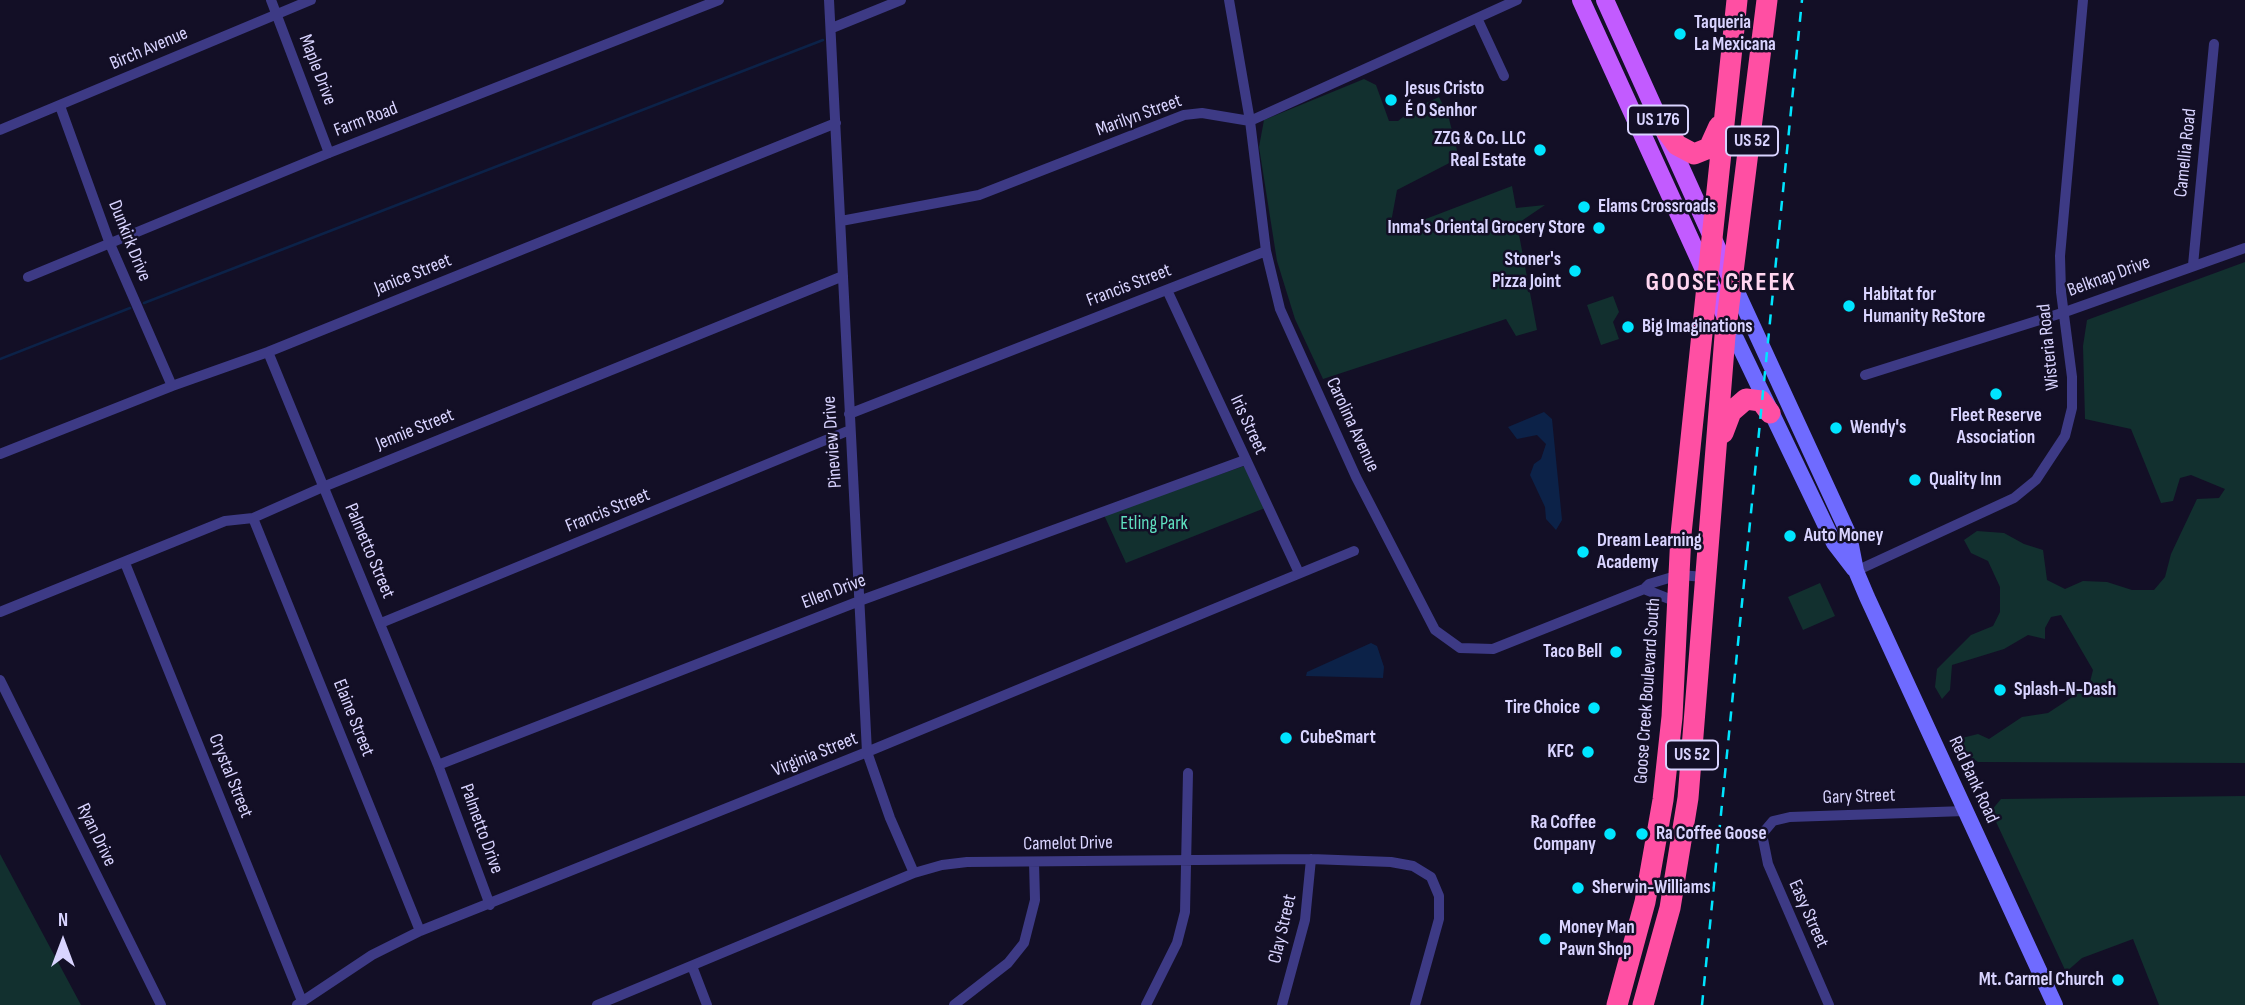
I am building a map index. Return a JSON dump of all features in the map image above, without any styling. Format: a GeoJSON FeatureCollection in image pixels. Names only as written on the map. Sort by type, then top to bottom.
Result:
{"type":"FeatureCollection","features":[{"type":"Feature","properties":{"kind":"highway","name":"Goose Creek Boulevard South"},"geometry":{"type":"LineString","coordinates":[[1617,1005],[1645,902],[1661,810],[1672,717],[1679,575],[1737,0]]}},
{"type":"Feature","properties":{"kind":"highway","name":"US 52"},"geometry":{"type":"LineString","coordinates":[[1643,1005],[1670,908],[1689,798],[1727,320],[1767,0]]}},
{"type":"Feature","properties":{"kind":"highway"},"geometry":{"type":"LineString","coordinates":[[1657,118],[1686,152],[1703,153],[1716,135],[1726,104]]}},
{"type":"Feature","properties":{"kind":"highway"},"geometry":{"type":"LineString","coordinates":[[1714,458],[1731,412],[1738,404],[1756,399],[1770,412]]}},
{"type":"Feature","properties":{"kind":"main road","name":"US 176"},"geometry":{"type":"LineString","coordinates":[[1581,0],[1708,278]]}},
{"type":"Feature","properties":{"kind":"main road","name":"US 176"},"geometry":{"type":"LineString","coordinates":[[1605,0],[1732,281]]}},
{"type":"Feature","properties":{"kind":"main road"},"geometry":{"type":"LineString","coordinates":[[1708,278],[1727,320]]}},
{"type":"Feature","properties":{"kind":"main road","name":"Red Bank Road"},"geometry":{"type":"LineString","coordinates":[[1732,281],[1849,535],[1856,571],[2055,1005]]}},
{"type":"Feature","properties":{"kind":"main road","name":"Red Bank Road"},"geometry":{"type":"LineString","coordinates":[[1727,320],[1834,543],[1856,571]]}},
{"type":"Feature","properties":{"kind":"street","name":"Maple Drive"},"geometry":{"type":"LineString","coordinates":[[271,0],[329,153]]}},
{"type":"Feature","properties":{"kind":"street","name":"Birch Avenue"},"geometry":{"type":"LineString","coordinates":[[0,130],[311,0]]}},
{"type":"Feature","properties":{"kind":"street","name":"Farm Road"},"geometry":{"type":"LineString","coordinates":[[28,277],[329,153],[719,0]]}},
{"type":"Feature","properties":{"kind":"street","name":"Pineview Drive"},"geometry":{"type":"LineString","coordinates":[[829,0],[849,414],[862,600],[867,752],[890,818],[914,873]]}},
{"type":"Feature","properties":{"kind":"street"},"geometry":{"type":"LineString","coordinates":[[832,28],[901,0]]}},
{"type":"Feature","properties":{"kind":"street","name":"Carolina Avenue"},"geometry":{"type":"LineString","coordinates":[[1229,0],[1250,121],[1266,251],[1280,309],[1354,472],[1428,620],[1443,638],[1460,648],[1493,649],[1644,590],[1649,584],[1679,575],[1705,577]]}},
{"type":"Feature","properties":{"kind":"street"},"geometry":{"type":"LineString","coordinates":[[1250,121],[1478,20],[1517,0]]}},
{"type":"Feature","properties":{"kind":"street","name":"Wisteria Road"},"geometry":{"type":"LineString","coordinates":[[1856,571],[2014,498],[2036,480],[2064,436],[2072,408],[2070,344],[2064,313],[2060,256],[2084,0]]}},
{"type":"Feature","properties":{"kind":"street"},"geometry":{"type":"LineString","coordinates":[[1478,20],[1504,76]]}},
{"type":"Feature","properties":{"kind":"street","name":"Camellia Road"},"geometry":{"type":"LineString","coordinates":[[2193,265],[2214,44]]}},
{"type":"Feature","properties":{"kind":"street","name":"Dunkirk Drive"},"geometry":{"type":"LineString","coordinates":[[60,106],[110,244],[172,386]]}},
{"type":"Feature","properties":{"kind":"street","name":"Marilyn Street"},"geometry":{"type":"LineString","coordinates":[[841,221],[979,195],[1184,115],[1215,114],[1250,121]]}},
{"type":"Feature","properties":{"kind":"street","name":"Janice Street"},"geometry":{"type":"LineString","coordinates":[[0,454],[172,386],[268,352],[836,123]]}},
{"type":"Feature","properties":{"kind":"street","name":"Belknap Drive"},"geometry":{"type":"LineString","coordinates":[[1865,375],[2064,313],[2245,247]]}},
{"type":"Feature","properties":{"kind":"street","name":"Francis Street"},"geometry":{"type":"LineString","coordinates":[[849,414],[1266,251]]}},
{"type":"Feature","properties":{"kind":"street","name":"Jennie Street"},"geometry":{"type":"LineString","coordinates":[[0,612],[225,521],[254,518],[323,486],[843,276]]}},
{"type":"Feature","properties":{"kind":"street","name":"Iris Street"},"geometry":{"type":"LineString","coordinates":[[1167,290],[1299,573]]}},
{"type":"Feature","properties":{"kind":"street","name":"Palmetto Street"},"geometry":{"type":"LineString","coordinates":[[268,352],[438,765]]}},
{"type":"Feature","properties":{"kind":"street","name":"Francis Street"},"geometry":{"type":"LineString","coordinates":[[381,623],[850,430]]}},
{"type":"Feature","properties":{"kind":"street","name":"Ellen Drive"},"geometry":{"type":"LineString","coordinates":[[438,765],[862,600],[1245,460]]}},
{"type":"Feature","properties":{"kind":"street","name":"Elaine Street"},"geometry":{"type":"LineString","coordinates":[[254,518],[420,931]]}},
{"type":"Feature","properties":{"kind":"street","name":"Virginia Street"},"geometry":{"type":"LineString","coordinates":[[299,1003],[372,955],[420,931],[867,752],[1354,551]]}},
{"type":"Feature","properties":{"kind":"street","name":"Crystal Street"},"geometry":{"type":"LineString","coordinates":[[125,563],[299,1003]]}},
{"type":"Feature","properties":{"kind":"street"},"geometry":{"type":"LineString","coordinates":[[1644,590],[1677,602]]}},
{"type":"Feature","properties":{"kind":"street","name":"Ryan Drive"},"geometry":{"type":"LineString","coordinates":[[0,680],[161,1005]]}},
{"type":"Feature","properties":{"kind":"street","name":"Palmetto Drive"},"geometry":{"type":"LineString","coordinates":[[438,765],[490,905]]}},
{"type":"Feature","properties":{"kind":"street"},"geometry":{"type":"LineString","coordinates":[[1146,1005],[1177,943],[1185,912],[1184,860],[1188,773]]}},
{"type":"Feature","properties":{"kind":"street","name":"Gary Street"},"geometry":{"type":"LineString","coordinates":[[1762,834],[1773,821],[1790,817],[1965,811]]}},
{"type":"Feature","properties":{"kind":"street","name":"Easy Street"},"geometry":{"type":"LineString","coordinates":[[1762,834],[1768,864],[1829,1005]]}},
{"type":"Feature","properties":{"kind":"street","name":"Camelot Drive"},"geometry":{"type":"LineString","coordinates":[[597,1005],[914,873],[967,862],[1311,859],[1391,862],[1413,866],[1431,877],[1438,896],[1438,919],[1415,1005]]}},
{"type":"Feature","properties":{"kind":"street","name":"Clay Street"},"geometry":{"type":"LineString","coordinates":[[1282,1005],[1307,908],[1311,859]]}},
{"type":"Feature","properties":{"kind":"street"},"geometry":{"type":"LineString","coordinates":[[954,1005],[1008,963],[1024,943],[1035,900],[1034,862]]}},
{"type":"Feature","properties":{"kind":"street"},"geometry":{"type":"LineString","coordinates":[[692,966],[706,1005]]}},
{"type":"Feature","properties":{"kind":"green space"},"geometry":{"type":"Polygon","coordinates":[[[1364,79],[1376,85],[1389,121],[1398,121],[1413,109],[1439,97],[1448,115],[1459,158],[1397,190],[1389,233],[1512,186],[1516,208],[1545,205],[1517,224],[1537,330],[1516,336],[1506,319],[1323,379],[1295,319],[1277,261],[1259,147],[1264,120],[1364,79]]]}},
{"type":"Feature","properties":{"kind":"green space"},"geometry":{"type":"Polygon","coordinates":[[[2245,262],[2245,763],[1978,762],[1963,752],[1962,738],[1978,734],[1989,739],[2022,717],[2048,713],[2089,686],[2093,670],[2061,615],[2051,617],[2045,628],[2045,639],[2028,635],[2004,649],[1952,665],[1950,690],[1942,699],[1935,687],[1937,669],[1971,635],[1993,626],[2000,612],[2000,587],[1988,561],[1971,553],[1964,540],[1977,531],[2004,533],[2043,550],[2047,580],[2065,589],[2083,581],[2107,582],[2132,590],[2154,590],[2165,577],[2171,554],[2197,499],[2219,498],[2225,489],[2191,475],[2180,478],[2173,501],[2161,503],[2131,429],[2085,419],[2083,346],[2087,320],[2245,262]]]}},
{"type":"Feature","properties":{"kind":"green space"},"geometry":{"type":"Polygon","coordinates":[[[1613,296],[1619,312],[1613,322],[1619,339],[1601,345],[1587,305],[1613,296]]]}},
{"type":"Feature","properties":{"kind":"green space","name":"Etling Park"},"geometry":{"type":"Polygon","coordinates":[[[1244,466],[1265,508],[1126,563],[1104,515],[1244,466]]]}},
{"type":"Feature","properties":{"kind":"green space"},"geometry":{"type":"Polygon","coordinates":[[[1820,583],[1835,616],[1803,630],[1788,597],[1820,583]]]}},
{"type":"Feature","properties":{"kind":"green space"},"geometry":{"type":"Polygon","coordinates":[[[2245,796],[2245,1005],[2159,1005],[2133,939],[2082,958],[2066,972],[1991,811],[2001,799],[2245,796]]]}},
{"type":"Feature","properties":{"kind":"green space"},"geometry":{"type":"Polygon","coordinates":[[[0,854],[81,1005],[0,1005],[0,854]]]}},
{"type":"Feature","properties":{"kind":"water"},"geometry":{"type":"Polygon","coordinates":[[[1544,412],[1552,419],[1562,520],[1556,530],[1546,519],[1545,507],[1530,475],[1534,464],[1541,459],[1546,444],[1537,435],[1517,439],[1508,427],[1544,412]]]}},
{"type":"Feature","properties":{"kind":"water"},"geometry":{"type":"Polygon","coordinates":[[[1371,643],[1377,646],[1384,667],[1383,678],[1306,676],[1307,672],[1371,643]]]}},
{"type":"Feature","properties":{"kind":"waterway"},"geometry":{"type":"LineString","coordinates":[[144,303],[823,40]]}},
{"type":"Feature","properties":{"kind":"waterway"},"geometry":{"type":"LineString","coordinates":[[0,359],[130,308]]}},
{"type":"Feature","properties":{"kind":"railway"},"geometry":{"type":"LineString","coordinates":[[1702,1005],[1802,0]]}},
{"type":"Feature","properties":{"kind":"place","name":"Taqueria La Mexicana"},"geometry":{"type":"Point","coordinates":[1680,34]}},
{"type":"Feature","properties":{"kind":"place","name":"Jesus Cristo É O Senhor"},"geometry":{"type":"Point","coordinates":[1391,100]}},
{"type":"Feature","properties":{"kind":"place","name":"ZZG & Co. LLC Real Estate"},"geometry":{"type":"Point","coordinates":[1540,150]}},
{"type":"Feature","properties":{"kind":"place","name":"Elams Crossroads"},"geometry":{"type":"Point","coordinates":[1584,207]}},
{"type":"Feature","properties":{"kind":"place","name":"Inma's Oriental Grocery Store"},"geometry":{"type":"Point","coordinates":[1599,228]}},
{"type":"Feature","properties":{"kind":"place","name":"Stoner's Pizza Joint"},"geometry":{"type":"Point","coordinates":[1575,271]}},
{"type":"Feature","properties":{"kind":"place","name":"Habitat for Humanity ReStore"},"geometry":{"type":"Point","coordinates":[1849,306]}},
{"type":"Feature","properties":{"kind":"place","name":"Big Imaginations"},"geometry":{"type":"Point","coordinates":[1628,327]}},
{"type":"Feature","properties":{"kind":"place","name":"Fleet Reserve Association"},"geometry":{"type":"Point","coordinates":[1996,394]}},
{"type":"Feature","properties":{"kind":"place","name":"Wendy's"},"geometry":{"type":"Point","coordinates":[1836,428]}},
{"type":"Feature","properties":{"kind":"place","name":"Quality Inn"},"geometry":{"type":"Point","coordinates":[1915,480]}},
{"type":"Feature","properties":{"kind":"place","name":"Auto Money"},"geometry":{"type":"Point","coordinates":[1790,536]}},
{"type":"Feature","properties":{"kind":"place","name":"Dream Learning Academy"},"geometry":{"type":"Point","coordinates":[1583,552]}},
{"type":"Feature","properties":{"kind":"place","name":"Taco Bell"},"geometry":{"type":"Point","coordinates":[1616,652]}},
{"type":"Feature","properties":{"kind":"place","name":"Splash-N-Dash"},"geometry":{"type":"Point","coordinates":[2000,690]}},
{"type":"Feature","properties":{"kind":"place","name":"Tire Choice"},"geometry":{"type":"Point","coordinates":[1594,708]}},
{"type":"Feature","properties":{"kind":"place","name":"CubeSmart"},"geometry":{"type":"Point","coordinates":[1286,738]}},
{"type":"Feature","properties":{"kind":"place","name":"KFC"},"geometry":{"type":"Point","coordinates":[1588,752]}},
{"type":"Feature","properties":{"kind":"place","name":"Ra Coffee Company"},"geometry":{"type":"Point","coordinates":[1610,834]}},
{"type":"Feature","properties":{"kind":"place","name":"Ra Coffee Goose"},"geometry":{"type":"Point","coordinates":[1642,834]}},
{"type":"Feature","properties":{"kind":"place","name":"Sherwin-Williams"},"geometry":{"type":"Point","coordinates":[1578,888]}},
{"type":"Feature","properties":{"kind":"place","name":"Money Man Pawn Shop"},"geometry":{"type":"Point","coordinates":[1545,939]}},
{"type":"Feature","properties":{"kind":"place","name":"Mt. Carmel Church"},"geometry":{"type":"Point","coordinates":[2118,980]}},
{"type":"Feature","properties":{"kind":"district","name":"GOOSE CREEK"},"geometry":{"type":"Point","coordinates":[1721,283]}}]}
